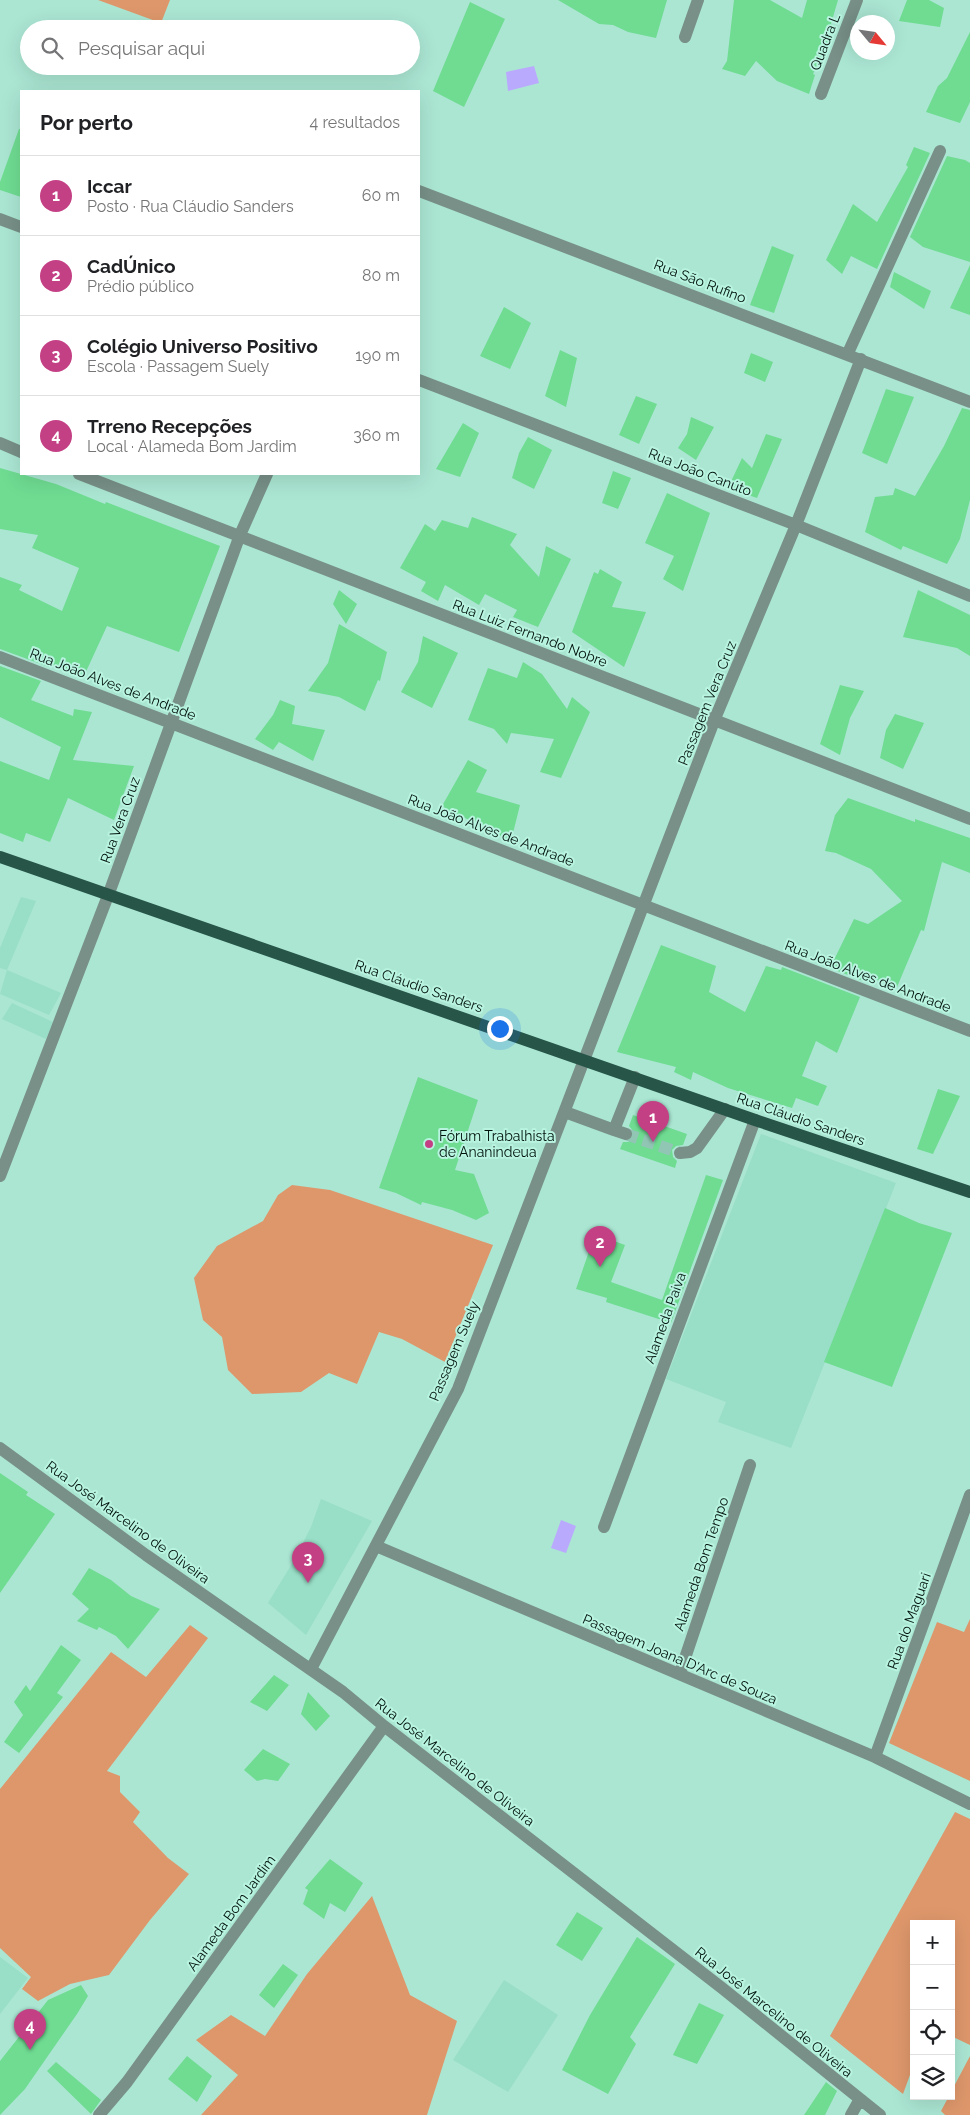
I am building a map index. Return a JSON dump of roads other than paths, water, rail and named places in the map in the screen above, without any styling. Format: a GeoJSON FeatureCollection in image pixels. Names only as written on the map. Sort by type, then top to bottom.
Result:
{"type":"FeatureCollection","features":[{"type":"Feature","properties":{"kind":"main road","name":"Rua Cláudio Sanders"},"geometry":{"type":"LineString","coordinates":[[0,857],[109,893],[755,1120],[970,1192]]}},
{"type":"Feature","properties":{"kind":"street"},"geometry":{"type":"LineString","coordinates":[[685,36],[698,0]]}},
{"type":"Feature","properties":{"kind":"street","name":"Quadra L"},"geometry":{"type":"LineString","coordinates":[[821,94],[857,0]]}},
{"type":"Feature","properties":{"kind":"street"},"geometry":{"type":"LineString","coordinates":[[848,354],[940,151]]}},
{"type":"Feature","properties":{"kind":"street","name":"Rua São Rufino"},"geometry":{"type":"LineString","coordinates":[[420,191],[970,402]]}},
{"type":"Feature","properties":{"kind":"street"},"geometry":{"type":"LineString","coordinates":[[0,219],[20,227]]}},
{"type":"Feature","properties":{"kind":"street","name":"Passagem Vera Cruz"},"geometry":{"type":"LineString","coordinates":[[585,1060],[714,721],[796,525],[861,359]]}},
{"type":"Feature","properties":{"kind":"street","name":"Rua João Canúto"},"geometry":{"type":"LineString","coordinates":[[420,380],[796,525],[970,596]]}},
{"type":"Feature","properties":{"kind":"street"},"geometry":{"type":"LineString","coordinates":[[0,443],[20,452]]}},
{"type":"Feature","properties":{"kind":"street","name":"Rua Luiz Fernando Nobre"},"geometry":{"type":"LineString","coordinates":[[82,475],[970,819]]}},
{"type":"Feature","properties":{"kind":"street","name":"Rua Vera Cruz"},"geometry":{"type":"LineString","coordinates":[[0,1176],[109,893],[240,535],[266,475]]}},
{"type":"Feature","properties":{"kind":"street","name":"Rua João Alves de Andrade"},"geometry":{"type":"LineString","coordinates":[[0,657],[970,1031]]}},
{"type":"Feature","properties":{"kind":"street","name":"Passagem Suely"},"geometry":{"type":"LineString","coordinates":[[311,1669],[458,1389],[585,1060]]}},
{"type":"Feature","properties":{"kind":"street"},"geometry":{"type":"LineString","coordinates":[[565,1112],[620,1132],[635,1078]]}},
{"type":"Feature","properties":{"kind":"street"},"geometry":{"type":"LineString","coordinates":[[680,1153],[690,1152],[697,1148],[724,1109]]}},
{"type":"Feature","properties":{"kind":"street","name":"Alameda Paiva"},"geometry":{"type":"LineString","coordinates":[[604,1526],[755,1120]]}},
{"type":"Feature","properties":{"kind":"street","name":"Rua José Marcelino de Oliveira"},"geometry":{"type":"LineString","coordinates":[[0,1448],[146,1555],[343,1692],[384,1726],[722,1988],[880,2115]]}},
{"type":"Feature","properties":{"kind":"street","name":"Alameda Bom Tempo"},"geometry":{"type":"LineString","coordinates":[[680,1674],[750,1465]]}},
{"type":"Feature","properties":{"kind":"street","name":"Rua do Maguari"},"geometry":{"type":"LineString","coordinates":[[874,1757],[970,1495]]}},
{"type":"Feature","properties":{"kind":"street","name":"Passagem Joana D'Arc de Souza"},"geometry":{"type":"LineString","coordinates":[[376,1546],[874,1757],[970,1804]]}},
{"type":"Feature","properties":{"kind":"street","name":"Alameda Bom Jardim"},"geometry":{"type":"LineString","coordinates":[[99,2115],[127,2082],[384,1726]]}},
{"type":"Feature","properties":{"kind":"street"},"geometry":{"type":"LineString","coordinates":[[851,2115],[860,2099]]}},
{"type":"Feature","properties":{"kind":"tunnel"},"geometry":{"type":"LineString","coordinates":[[626,1134],[680,1153]]}},
{"type":"Feature","properties":{"kind":"place","name":"Iccar"},"geometry":{"type":"Point","coordinates":[653,1142]}},
{"type":"Feature","properties":{"kind":"place","name":"Fórum Trabalhista de Ananindeua"},"geometry":{"type":"Point","coordinates":[429,1144]}},
{"type":"Feature","properties":{"kind":"place","name":"CadÚnico"},"geometry":{"type":"Point","coordinates":[600,1267]}},
{"type":"Feature","properties":{"kind":"place","name":"Colégio Universo Positivo"},"geometry":{"type":"Point","coordinates":[308,1583]}},
{"type":"Feature","properties":{"kind":"place","name":"Trreno Recepções"},"geometry":{"type":"Point","coordinates":[30,2050]}}]}
